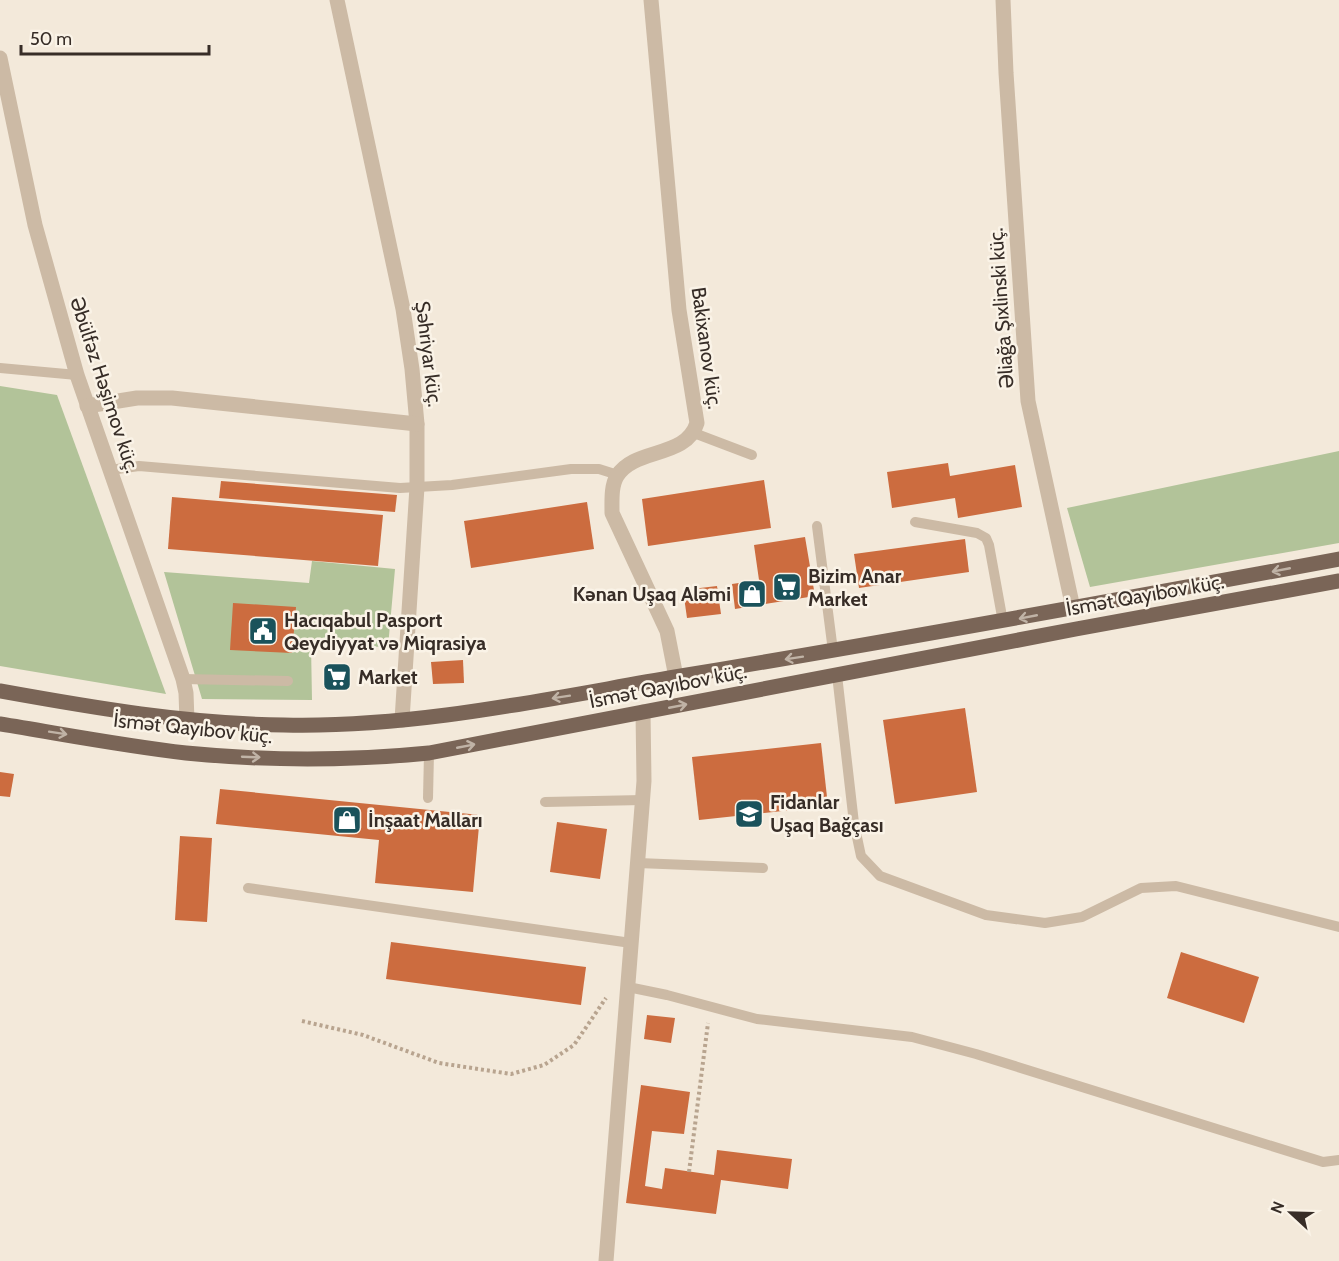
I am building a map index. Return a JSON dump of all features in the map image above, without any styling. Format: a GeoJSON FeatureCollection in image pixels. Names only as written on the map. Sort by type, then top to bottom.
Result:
{"type":"FeatureCollection","features":[{"type":"Feature","properties":{"kind":"main road","name":"İsmət Qayıbov küç."},"geometry":{"type":"LineString","coordinates":[[0,691],[187,721],[284,726],[367,724],[676,677],[1003,622],[1339,559]]}},
{"type":"Feature","properties":{"kind":"main road","name":"İsmət Qayıbov küç."},"geometry":{"type":"LineString","coordinates":[[0,724],[185,753],[337,760],[429,753],[1339,581]]}},
{"type":"Feature","properties":{"kind":"street","name":"Şəhriyar küç."},"geometry":{"type":"LineString","coordinates":[[338,0],[404,309],[417,424],[417,487],[402,720]]}},
{"type":"Feature","properties":{"kind":"street","name":"Bakixanov küç."},"geometry":{"type":"LineString","coordinates":[[618,475],[632,463],[687,441],[694,433],[697,423],[679,310],[651,0]]}},
{"type":"Feature","properties":{"kind":"street","name":"Əliağa Şıxlinski küç."},"geometry":{"type":"LineString","coordinates":[[1003,0],[1028,401],[1073,608]]}},
{"type":"Feature","properties":{"kind":"street","name":"Əbülfəz Həşimov küç."},"geometry":{"type":"LineString","coordinates":[[0,57],[35,225],[77,375],[183,679],[187,721]]}},
{"type":"Feature","properties":{"kind":"street"},"geometry":{"type":"LineString","coordinates":[[87,406],[137,398],[172,398],[417,424]]}},
{"type":"Feature","properties":{"kind":"street"},"geometry":{"type":"LineString","coordinates":[[618,475],[612,493],[612,513],[667,631],[676,677]]}},
{"type":"Feature","properties":{"kind":"street"},"geometry":{"type":"LineString","coordinates":[[606,1261],[643,800],[643,712]]}},
{"type":"Feature","properties":{"kind":"lane"},"geometry":{"type":"LineString","coordinates":[[0,368],[77,375]]}},
{"type":"Feature","properties":{"kind":"lane"},"geometry":{"type":"LineString","coordinates":[[694,433],[752,455]]}},
{"type":"Feature","properties":{"kind":"lane"},"geometry":{"type":"LineString","coordinates":[[110,470],[139,466],[400,488],[572,469],[599,469],[618,475]]}},
{"type":"Feature","properties":{"kind":"lane"},"geometry":{"type":"LineString","coordinates":[[915,522],[977,533],[986,538],[1003,622]]}},
{"type":"Feature","properties":{"kind":"lane"},"geometry":{"type":"LineString","coordinates":[[817,526],[832,651]]}},
{"type":"Feature","properties":{"kind":"lane"},"geometry":{"type":"LineString","coordinates":[[837,675],[854,823],[861,856],[880,876],[986,915],[1045,923],[1082,917],[1141,888],[1176,886],[1339,927]]}},
{"type":"Feature","properties":{"kind":"lane"},"geometry":{"type":"LineString","coordinates":[[183,679],[288,681]]}},
{"type":"Feature","properties":{"kind":"lane"},"geometry":{"type":"LineString","coordinates":[[429,753],[429,798]]}},
{"type":"Feature","properties":{"kind":"lane"},"geometry":{"type":"LineString","coordinates":[[545,802],[643,800]]}},
{"type":"Feature","properties":{"kind":"lane"},"geometry":{"type":"LineString","coordinates":[[638,863],[763,868]]}},
{"type":"Feature","properties":{"kind":"lane"},"geometry":{"type":"LineString","coordinates":[[248,888],[632,944]]}},
{"type":"Feature","properties":{"kind":"lane"},"geometry":{"type":"LineString","coordinates":[[628,987],[757,1019],[912,1037],[976,1054],[1323,1162],[1339,1160]]}},
{"type":"Feature","properties":{"kind":"path"},"geometry":{"type":"LineString","coordinates":[[302,1021],[363,1035],[439,1063],[511,1074],[544,1065],[574,1045],[604,1000],[614,991],[628,987]]}},
{"type":"Feature","properties":{"kind":"path"},"geometry":{"type":"LineString","coordinates":[[689,1172],[710,1008]]}},
{"type":"Feature","properties":{"kind":"green space"},"geometry":{"type":"Polygon","coordinates":[[[0,386],[57,395],[166,694],[0,666],[0,386]]]}},
{"type":"Feature","properties":{"kind":"green space"},"geometry":{"type":"Polygon","coordinates":[[[1339,451],[1339,543],[1090,587],[1067,508],[1339,451]]]}},
{"type":"Feature","properties":{"kind":"green space"},"geometry":{"type":"Polygon","coordinates":[[[312,561],[395,569],[388,647],[311,645],[312,700],[202,699],[164,572],[309,583],[312,561]]]}},
{"type":"Feature","properties":{"kind":"building"},"geometry":{"type":"Polygon","coordinates":[[[948,463],[950,476],[1015,465],[1022,507],[958,518],[955,498],[892,508],[887,472],[948,463]]]}},
{"type":"Feature","properties":{"kind":"building"},"geometry":{"type":"Polygon","coordinates":[[[764,480],[771,528],[648,546],[642,499],[764,480]]]}},
{"type":"Feature","properties":{"kind":"building"},"geometry":{"type":"Polygon","coordinates":[[[221,481],[397,495],[395,512],[219,498],[221,481]]]}},
{"type":"Feature","properties":{"kind":"building"},"geometry":{"type":"Polygon","coordinates":[[[172,497],[383,515],[378,566],[168,549],[172,497]]]}},
{"type":"Feature","properties":{"kind":"building"},"geometry":{"type":"Polygon","coordinates":[[[587,502],[594,549],[471,568],[464,521],[587,502]]]}},
{"type":"Feature","properties":{"kind":"building"},"geometry":{"type":"Polygon","coordinates":[[[805,537],[815,596],[735,609],[732,584],[759,580],[754,545],[805,537]]]}},
{"type":"Feature","properties":{"kind":"building"},"geometry":{"type":"Polygon","coordinates":[[[965,539],[969,572],[859,588],[854,554],[965,539]]]}},
{"type":"Feature","properties":{"kind":"building"},"geometry":{"type":"Polygon","coordinates":[[[717,586],[721,614],[687,618],[683,590],[717,586]]]}},
{"type":"Feature","properties":{"kind":"building"},"geometry":{"type":"Polygon","coordinates":[[[233,603],[296,607],[292,653],[230,650],[233,603]]]}},
{"type":"Feature","properties":{"kind":"building"},"geometry":{"type":"Polygon","coordinates":[[[463,660],[464,683],[433,684],[431,662],[463,660]]]}},
{"type":"Feature","properties":{"kind":"building"},"geometry":{"type":"Polygon","coordinates":[[[325,665],[349,665],[348,690],[324,689],[325,665]]]}},
{"type":"Feature","properties":{"kind":"building"},"geometry":{"type":"Polygon","coordinates":[[[965,708],[977,792],[895,804],[883,720],[965,708]]]}},
{"type":"Feature","properties":{"kind":"building"},"geometry":{"type":"Polygon","coordinates":[[[821,743],[828,806],[699,820],[692,757],[821,743]]]}},
{"type":"Feature","properties":{"kind":"building"},"geometry":{"type":"Polygon","coordinates":[[[0,772],[14,774],[10,797],[0,796],[0,772]]]}},
{"type":"Feature","properties":{"kind":"building"},"geometry":{"type":"Polygon","coordinates":[[[220,789],[480,815],[473,892],[375,883],[379,840],[216,824],[220,789]]]}},
{"type":"Feature","properties":{"kind":"building"},"geometry":{"type":"Polygon","coordinates":[[[557,822],[607,829],[600,879],[550,872],[557,822]]]}},
{"type":"Feature","properties":{"kind":"building"},"geometry":{"type":"Polygon","coordinates":[[[180,836],[212,838],[207,922],[175,920],[180,836]]]}},
{"type":"Feature","properties":{"kind":"building"},"geometry":{"type":"Polygon","coordinates":[[[391,942],[586,967],[581,1005],[386,979],[391,942]]]}},
{"type":"Feature","properties":{"kind":"building"},"geometry":{"type":"Polygon","coordinates":[[[1181,952],[1259,977],[1244,1023],[1167,998],[1181,952]]]}},
{"type":"Feature","properties":{"kind":"building"},"geometry":{"type":"Polygon","coordinates":[[[647,1015],[675,1018],[671,1043],[644,1039],[647,1015]]]}},
{"type":"Feature","properties":{"kind":"building"},"geometry":{"type":"Polygon","coordinates":[[[641,1085],[690,1092],[684,1134],[652,1131],[645,1186],[662,1189],[665,1168],[714,1175],[717,1150],[792,1159],[788,1189],[721,1180],[716,1214],[626,1203],[641,1085]]]}},
{"type":"Feature","properties":{"kind":"place","name":"Bizim Anar Market"},"geometry":{"type":"Point","coordinates":[787,587]}},
{"type":"Feature","properties":{"kind":"place","name":"Kənan Uşaq Aləmi"},"geometry":{"type":"Point","coordinates":[752,594]}},
{"type":"Feature","properties":{"kind":"place","name":"Hacıqabul Pasport Qeydiyyat və Miqrasiya"},"geometry":{"type":"Point","coordinates":[263,631]}},
{"type":"Feature","properties":{"kind":"place","name":"Market"},"geometry":{"type":"Point","coordinates":[337,677]}},
{"type":"Feature","properties":{"kind":"place","name":"Fidanlar Uşaq Bağçası"},"geometry":{"type":"Point","coordinates":[749,814]}},
{"type":"Feature","properties":{"kind":"place","name":"İnşaat Malları"},"geometry":{"type":"Point","coordinates":[347,820]}}]}
